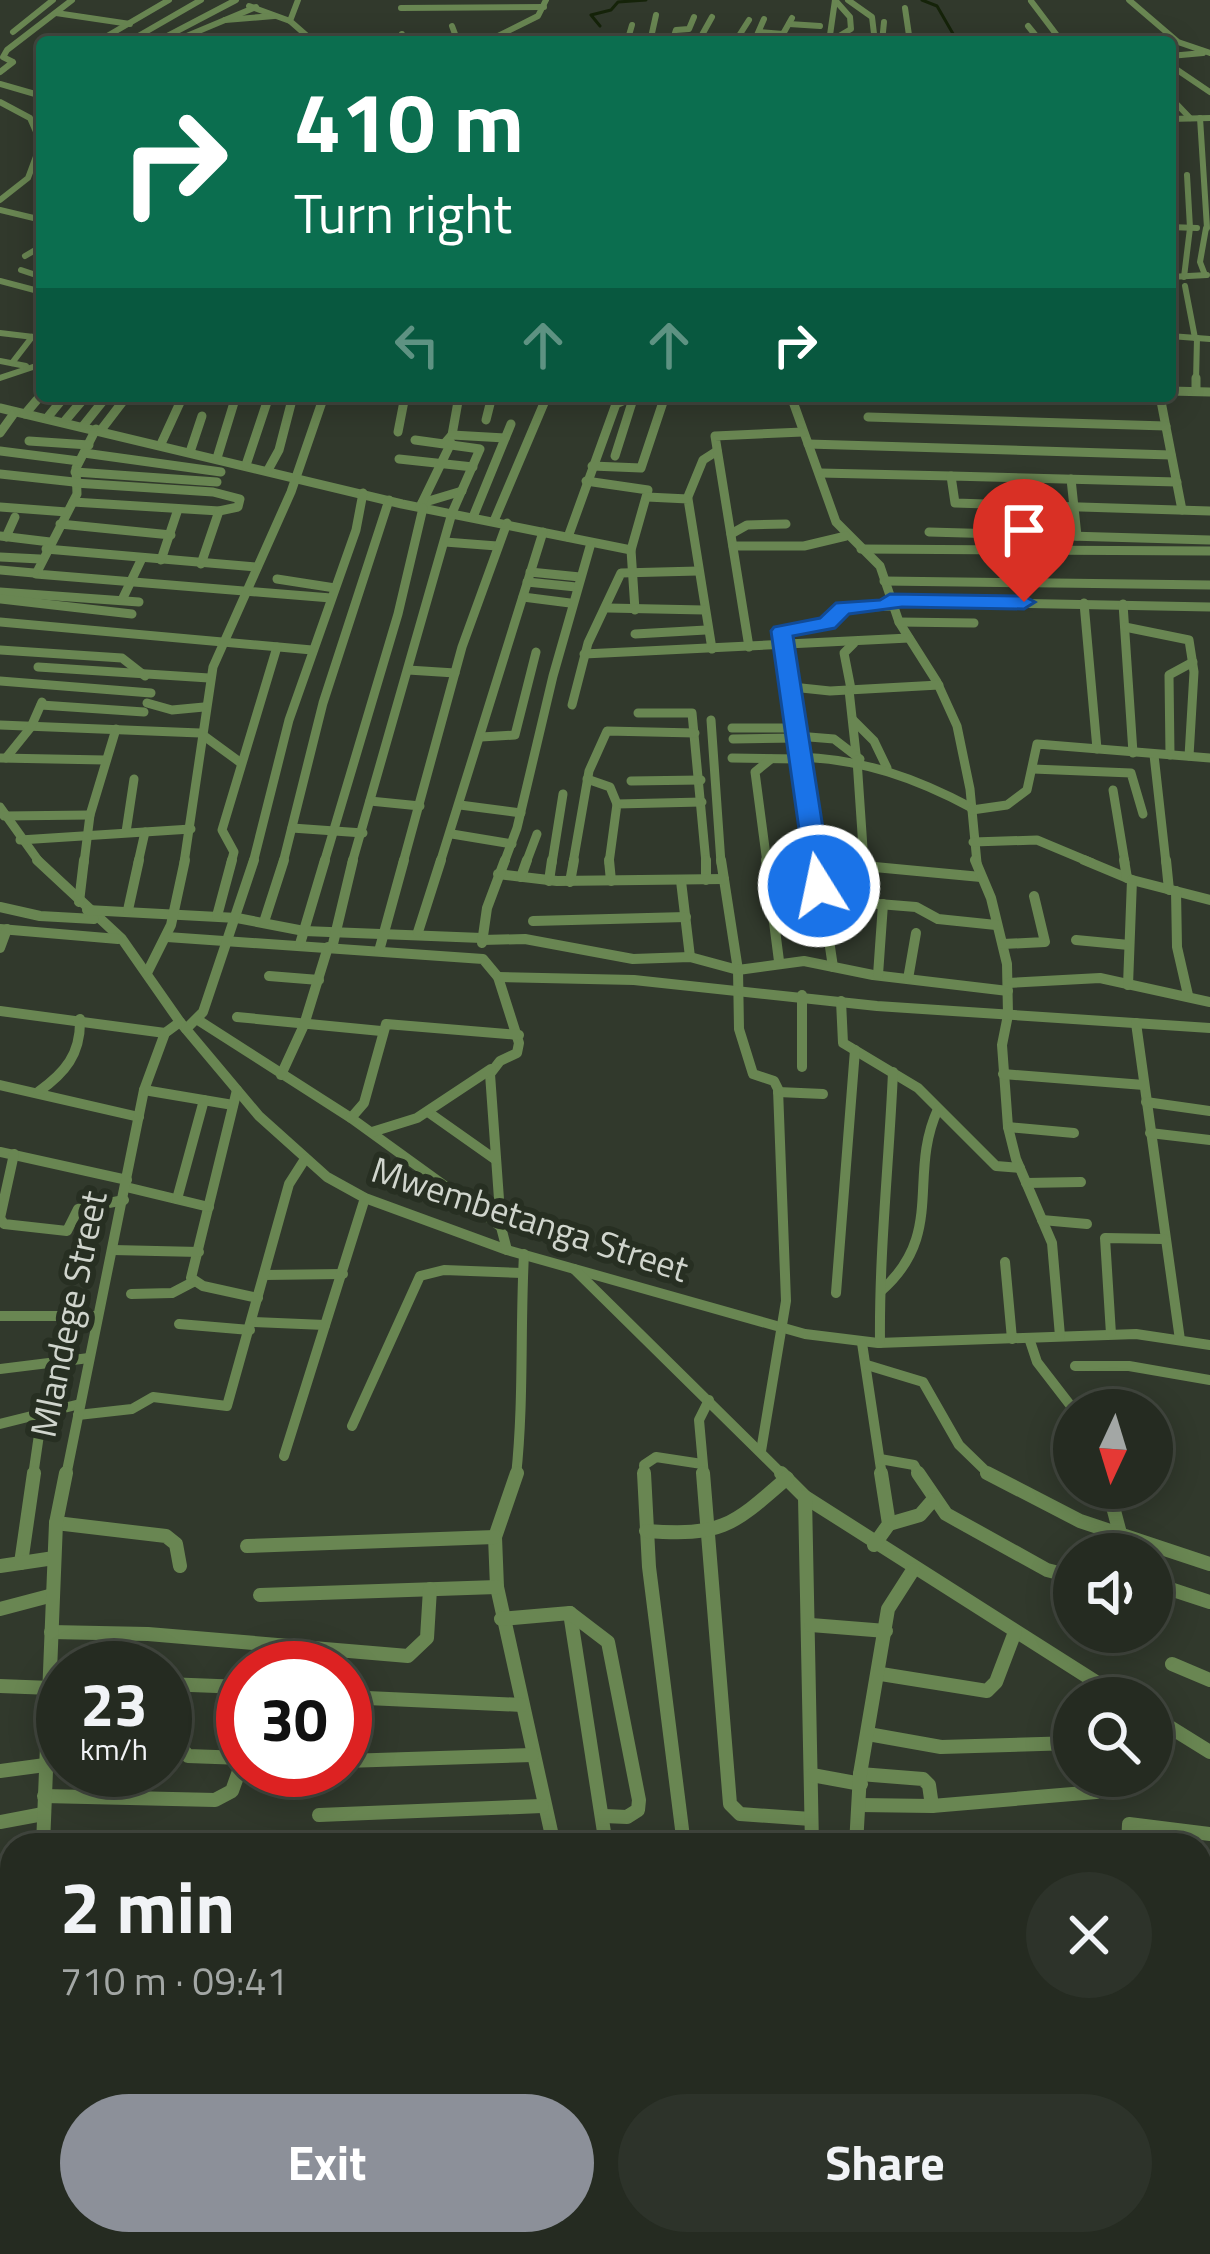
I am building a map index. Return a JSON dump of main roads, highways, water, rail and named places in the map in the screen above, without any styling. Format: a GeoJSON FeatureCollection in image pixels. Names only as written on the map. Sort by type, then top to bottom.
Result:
{"type":"FeatureCollection","features":[{"type":"Feature","properties":{"kind":"waterway"},"geometry":{"type":"LineString","coordinates":[[600,26],[591,15],[611,10],[618,2],[646,0]]}},
{"type":"Feature","properties":{"kind":"waterway"},"geometry":{"type":"LineString","coordinates":[[922,0],[937,6],[954,36]]}}]}
